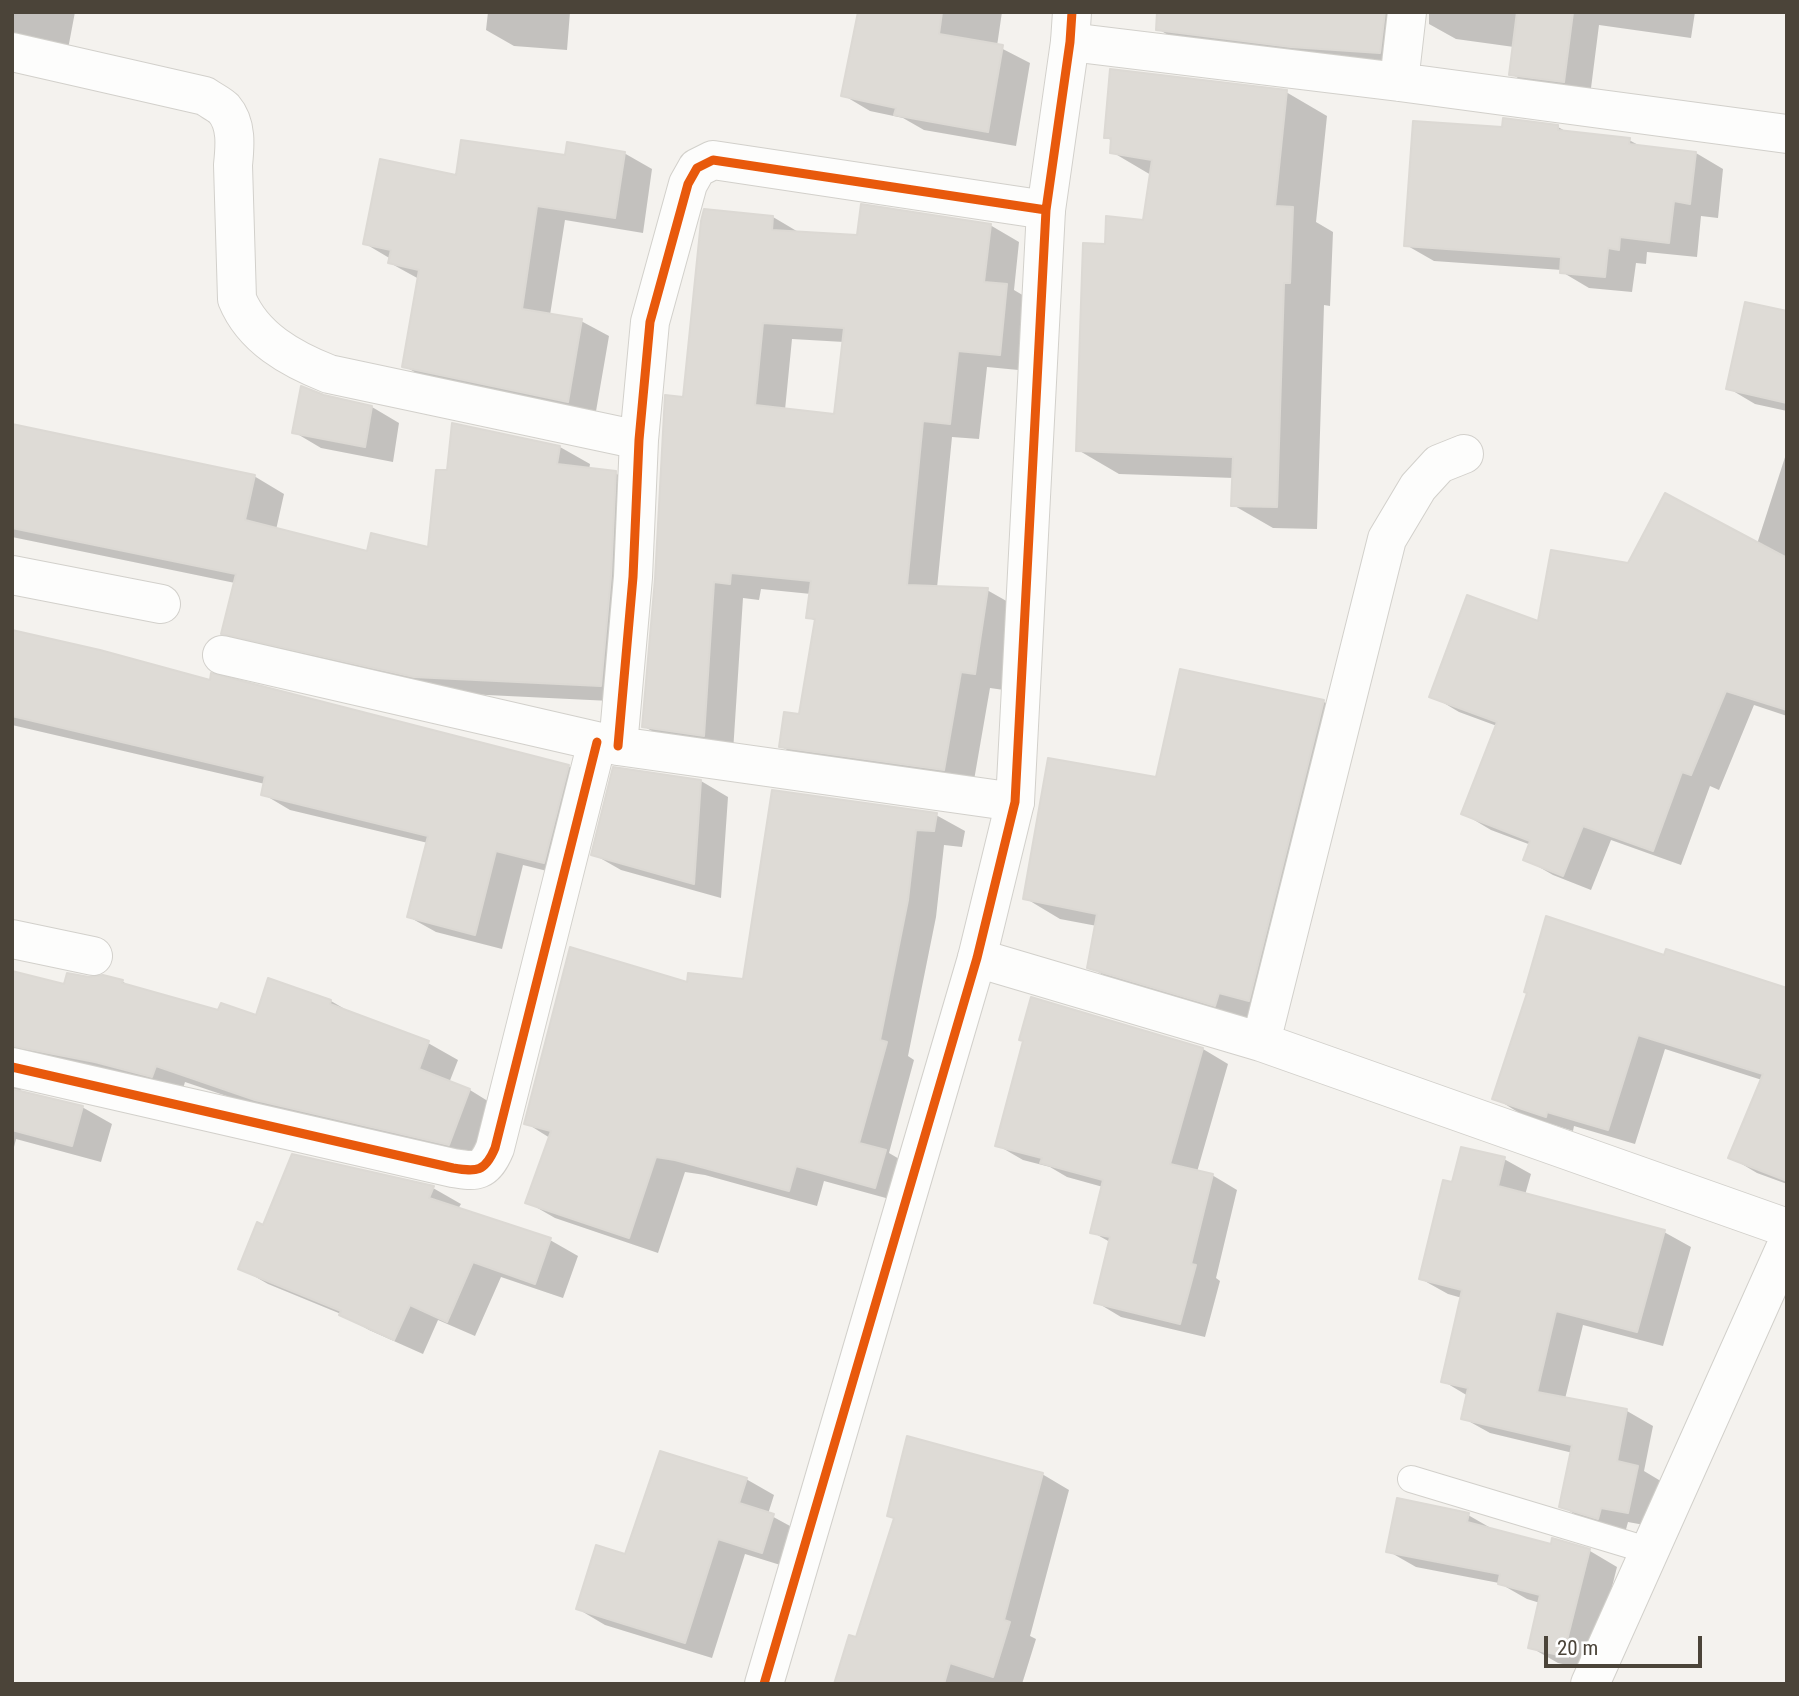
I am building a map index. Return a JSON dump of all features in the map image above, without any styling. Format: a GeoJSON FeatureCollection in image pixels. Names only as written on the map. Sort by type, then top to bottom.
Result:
{"type":"FeatureCollection","features":[{"type":"Feature","properties":{"kind":"street"},"geometry":{"type":"LineString","coordinates":[[1399,82],[1407,12]]}},
{"type":"Feature","properties":{"kind":"street"},"geometry":{"type":"LineString","coordinates":[[764,1684],[977,958],[1015,802],[1046,210],[1071,27],[1399,82],[1787,134]]}},
{"type":"Feature","properties":{"kind":"street"},"geometry":{"type":"LineString","coordinates":[[12,52],[205,96],[223,108],[233,127],[235,144],[233,165],[236,299],[244,317],[288,355],[329,374],[639,440]]}},
{"type":"Feature","properties":{"kind":"street"},"geometry":{"type":"LineString","coordinates":[[12,1067],[453,1168],[471,1171],[483,1168],[495,1148],[608,744],[633,577],[639,440],[650,322],[688,184],[697,168],[713,160],[1046,210]]}},
{"type":"Feature","properties":{"kind":"street"},"geometry":{"type":"LineString","coordinates":[[1261,1042],[1387,539],[1418,487],[1439,464],[1464,454]]}},
{"type":"Feature","properties":{"kind":"street"},"geometry":{"type":"LineString","coordinates":[[12,576],[160,604]]}},
{"type":"Feature","properties":{"kind":"street"},"geometry":{"type":"LineString","coordinates":[[222,655],[608,744],[1015,802]]}},
{"type":"Feature","properties":{"kind":"street"},"geometry":{"type":"LineString","coordinates":[[12,939],[93,956]]}},
{"type":"Feature","properties":{"kind":"street"},"geometry":{"type":"LineString","coordinates":[[977,958],[1261,1042],[1787,1228]]}},
{"type":"Feature","properties":{"kind":"street"},"geometry":{"type":"LineString","coordinates":[[1591,1684],[1787,1244]]}},
{"type":"Feature","properties":{"kind":"lane"},"geometry":{"type":"LineString","coordinates":[[1411,1479],[1650,1551]]}},
{"type":"Feature","properties":{"kind":"building"},"geometry":{"type":"Polygon","coordinates":[[[858,12],[942,12],[939,34],[1003,45],[988,132],[894,115],[896,108],[841,96],[858,12]]]}},
{"type":"Feature","properties":{"kind":"building"},"geometry":{"type":"Polygon","coordinates":[[[1157,12],[1385,12],[1380,53],[1291,47],[1156,30],[1157,12]]]}},
{"type":"Feature","properties":{"kind":"building"},"geometry":{"type":"Polygon","coordinates":[[[1517,12],[1573,12],[1564,82],[1509,75],[1517,12]]]}},
{"type":"Feature","properties":{"kind":"building"},"geometry":{"type":"Polygon","coordinates":[[[1110,69],[1287,90],[1275,206],[1293,207],[1290,283],[1284,283],[1277,507],[1231,506],[1233,457],[1076,451],[1083,243],[1105,244],[1106,216],[1143,220],[1152,160],[1110,153],[1111,138],[1104,138],[1110,69]]]}},
{"type":"Feature","properties":{"kind":"building"},"geometry":{"type":"Polygon","coordinates":[[[1503,118],[1558,125],[1558,130],[1630,138],[1629,144],[1696,152],[1690,204],[1674,201],[1669,243],[1620,237],[1619,250],[1608,248],[1605,277],[1560,273],[1561,257],[1404,246],[1413,121],[1502,127],[1503,118]]]}},
{"type":"Feature","properties":{"kind":"building"},"geometry":{"type":"Polygon","coordinates":[[[461,140],[565,155],[567,142],[625,152],[615,218],[537,206],[522,309],[582,319],[568,402],[402,367],[419,270],[388,263],[391,250],[363,244],[380,159],[456,175],[461,140]]]}},
{"type":"Feature","properties":{"kind":"building"},"geometry":{"type":"Polygon","coordinates":[[[861,204],[991,224],[984,282],[1007,284],[1000,355],[958,351],[950,424],[923,421],[907,585],[988,588],[975,674],[961,672],[944,770],[779,747],[784,712],[799,714],[815,619],[806,618],[811,581],[731,573],[730,584],[714,582],[704,736],[642,727],[655,579],[665,395],[683,397],[704,209],[773,216],[772,230],[857,235],[861,204]],[[763,323],[755,405],[834,414],[844,328],[763,323]]]}},
{"type":"Feature","properties":{"kind":"building"},"geometry":{"type":"Polygon","coordinates":[[[1745,302],[1787,311],[1787,403],[1726,389],[1745,302]]]}},
{"type":"Feature","properties":{"kind":"building"},"geometry":{"type":"Polygon","coordinates":[[[301,386],[324,395],[372,406],[365,447],[292,433],[301,386]]]}},
{"type":"Feature","properties":{"kind":"building"},"geometry":{"type":"Polygon","coordinates":[[[452,423],[560,446],[557,464],[616,471],[611,576],[601,686],[414,677],[221,634],[236,574],[12,528],[12,424],[255,475],[245,520],[367,551],[371,533],[428,547],[436,470],[447,470],[452,423]]]}},
{"type":"Feature","properties":{"kind":"building"},"geometry":{"type":"Polygon","coordinates":[[[1665,493],[1787,558],[1787,710],[1726,691],[1691,775],[1682,772],[1653,851],[1583,826],[1563,876],[1523,860],[1530,841],[1461,814],[1497,722],[1429,697],[1467,595],[1538,621],[1551,550],[1628,563],[1665,493]]]}},
{"type":"Feature","properties":{"kind":"building"},"geometry":{"type":"Polygon","coordinates":[[[12,630],[100,650],[210,680],[211,673],[569,765],[544,863],[496,851],[475,935],[407,917],[428,836],[261,795],[265,776],[12,716],[12,630]]]}},
{"type":"Feature","properties":{"kind":"building"},"geometry":{"type":"Polygon","coordinates":[[[1180,669],[1324,700],[1249,1001],[1219,993],[1215,1006],[1087,968],[1097,914],[1023,899],[1048,758],[1156,777],[1180,669]]]}},
{"type":"Feature","properties":{"kind":"building"},"geometry":{"type":"Polygon","coordinates":[[[613,767],[701,780],[694,884],[591,855],[613,767]]]}},
{"type":"Feature","properties":{"kind":"building"},"geometry":{"type":"Polygon","coordinates":[[[772,790],[937,813],[934,831],[916,830],[908,900],[880,1040],[887,1042],[859,1143],[886,1150],[875,1188],[796,1166],[789,1191],[656,1157],[629,1238],[525,1203],[551,1131],[524,1124],[570,947],[687,982],[688,973],[743,979],[772,790]]]}},
{"type":"Feature","properties":{"kind":"building"},"geometry":{"type":"Polygon","coordinates":[[[1546,916],[1664,955],[1666,949],[1787,988],[1787,1181],[1728,1158],[1763,1074],[1638,1035],[1608,1130],[1547,1112],[1546,1117],[1492,1099],[1527,993],[1524,992],[1546,916]]]}},
{"type":"Feature","properties":{"kind":"building"},"geometry":{"type":"Polygon","coordinates":[[[12,971],[64,984],[67,973],[89,977],[103,975],[123,980],[122,983],[218,1010],[221,1003],[256,1015],[268,978],[331,1000],[330,1004],[429,1041],[419,1069],[470,1089],[449,1145],[255,1100],[156,1066],[152,1077],[95,1062],[12,1046],[12,971]]]}},
{"type":"Feature","properties":{"kind":"building"},"geometry":{"type":"Polygon","coordinates":[[[1031,997],[1203,1048],[1170,1164],[1213,1174],[1191,1264],[1196,1265],[1180,1324],[1094,1303],[1110,1237],[1090,1233],[1103,1180],[1040,1163],[1042,1158],[995,1146],[1023,1041],[1019,1040],[1031,997]]]}},
{"type":"Feature","properties":{"kind":"building"},"geometry":{"type":"Polygon","coordinates":[[[12,1089],[83,1106],[72,1146],[12,1130],[12,1089]]]}},
{"type":"Feature","properties":{"kind":"building"},"geometry":{"type":"Polygon","coordinates":[[[1461,1147],[1505,1157],[1498,1186],[1665,1230],[1637,1332],[1556,1311],[1537,1392],[1627,1409],[1617,1461],[1638,1466],[1628,1513],[1601,1508],[1598,1519],[1559,1507],[1572,1445],[1461,1419],[1468,1388],[1441,1382],[1462,1290],[1419,1279],[1443,1180],[1452,1182],[1461,1147]]]}},
{"type":"Feature","properties":{"kind":"building"},"geometry":{"type":"Polygon","coordinates":[[[292,1154],[434,1186],[429,1198],[551,1238],[535,1284],[473,1262],[447,1322],[410,1305],[394,1340],[339,1315],[341,1311],[238,1269],[257,1222],[263,1225],[292,1154]]]}},
{"type":"Feature","properties":{"kind":"building"},"geometry":{"type":"Polygon","coordinates":[[[907,1436],[1043,1473],[1004,1620],[1010,1622],[993,1677],[950,1663],[944,1684],[834,1684],[849,1635],[856,1637],[894,1518],[887,1516],[907,1436]]]}},
{"type":"Feature","properties":{"kind":"building"},"geometry":{"type":"Polygon","coordinates":[[[660,1451],[747,1478],[739,1503],[774,1514],[762,1553],[718,1539],[685,1643],[576,1609],[596,1545],[625,1554],[660,1451]]]}},
{"type":"Feature","properties":{"kind":"building"},"geometry":{"type":"Polygon","coordinates":[[[1397,1498],[1469,1513],[1467,1522],[1551,1544],[1552,1538],[1590,1549],[1563,1656],[1528,1648],[1540,1595],[1498,1584],[1500,1574],[1386,1552],[1397,1498]]]}},
{"type":"Feature","properties":{"kind":"cycle path"},"geometry":{"type":"LineString","coordinates":[[764,1684],[977,958],[1015,802],[1046,210],[1072,12]]}},
{"type":"Feature","properties":{"kind":"cycle path"},"geometry":{"type":"LineString","coordinates":[[618,746],[633,577],[639,440],[650,322],[688,184],[697,168],[713,160],[1046,210]]}},
{"type":"Feature","properties":{"kind":"cycle path"},"geometry":{"type":"LineString","coordinates":[[12,1067],[453,1168],[474,1170],[484,1166],[495,1148],[597,742]]}}]}
